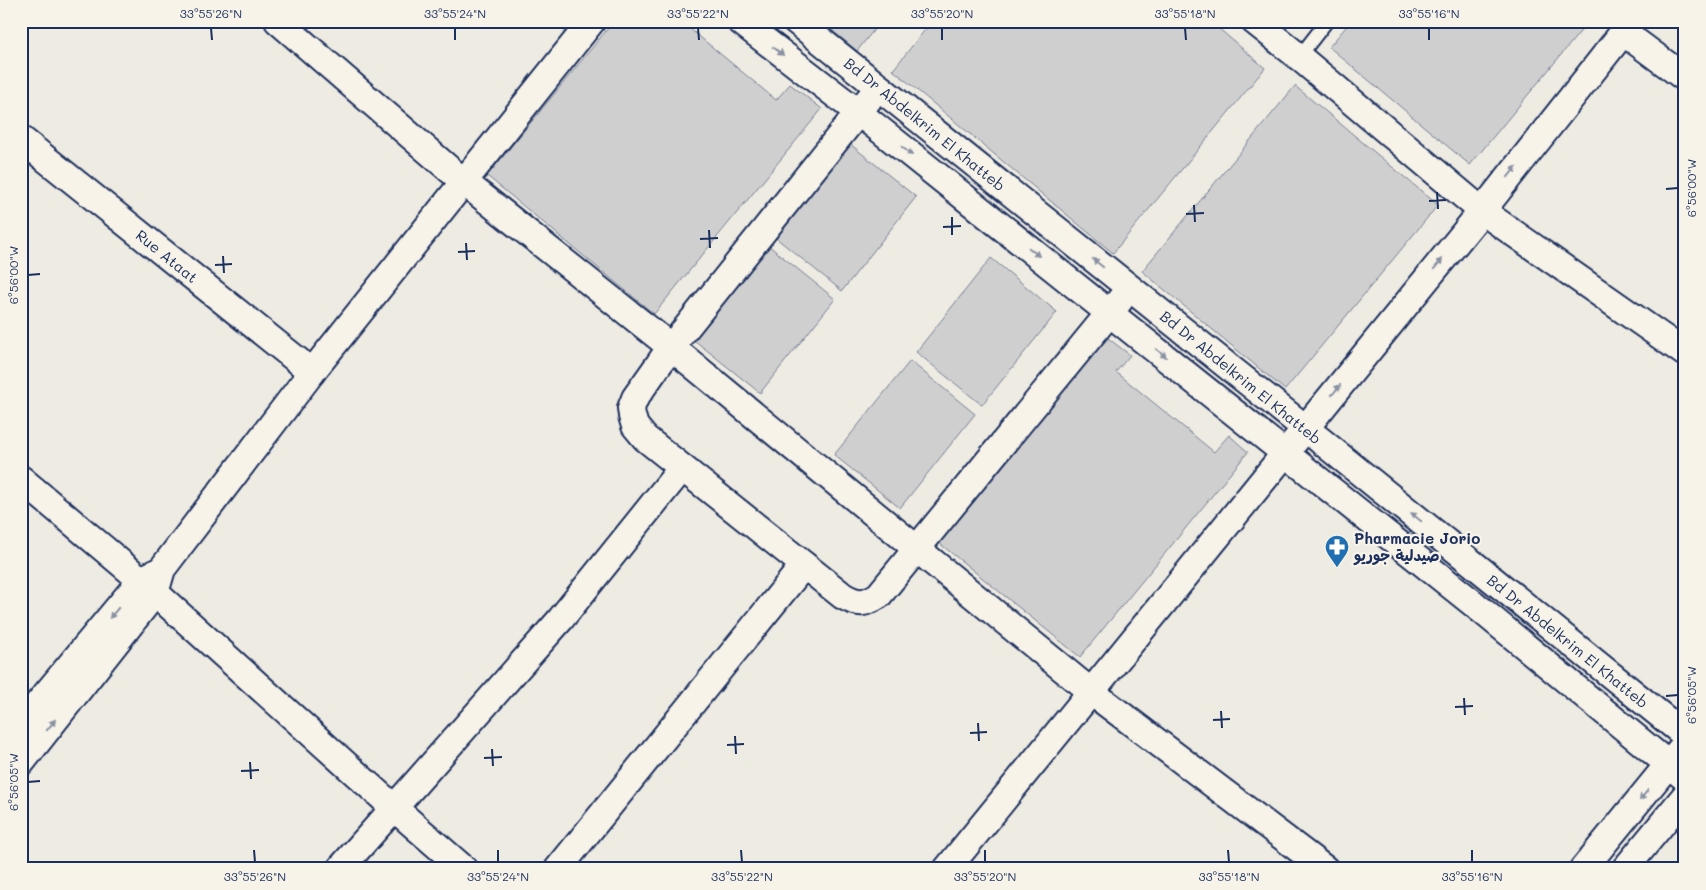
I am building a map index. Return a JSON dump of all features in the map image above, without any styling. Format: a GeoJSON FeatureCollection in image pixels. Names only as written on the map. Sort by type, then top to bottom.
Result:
{"type":"FeatureCollection","features":[{"type":"Feature","properties":{"kind":"street"},"geometry":{"type":"LineString","coordinates":[[278,21],[464,182],[671,348],[1090,691],[1325,869]]}},
{"type":"Feature","properties":{"kind":"street"},"geometry":{"type":"LineString","coordinates":[[21,763],[153,581],[312,372],[592,21]]}},
{"type":"Feature","properties":{"kind":"street"},"geometry":{"type":"LineString","coordinates":[[740,21],[859,113],[1286,453],[1474,604],[1677,772]]}},
{"type":"Feature","properties":{"kind":"street","name":"Bd Dr Abdelkrim El Khatteb"},"geometry":{"type":"LineString","coordinates":[[796,21],[1685,735]]}},
{"type":"Feature","properties":{"kind":"street"},"geometry":{"type":"LineString","coordinates":[[1254,21],[1482,211],[1685,353]]}},
{"type":"Feature","properties":{"kind":"street"},"geometry":{"type":"LineString","coordinates":[[948,869],[1090,691],[1482,211],[1627,27],[1685,78]]}},
{"type":"Feature","properties":{"kind":"street"},"geometry":{"type":"LineString","coordinates":[[879,87],[671,348],[635,398],[631,408],[635,426],[645,438],[682,468],[843,596],[854,602],[864,603],[879,595],[918,549],[1129,288]]}},
{"type":"Feature","properties":{"kind":"street","name":"Rue Ataat"},"geometry":{"type":"LineString","coordinates":[[21,140],[312,372]]}},
{"type":"Feature","properties":{"kind":"street"},"geometry":{"type":"LineString","coordinates":[[340,869],[560,620],[682,468]]}},
{"type":"Feature","properties":{"kind":"street"},"geometry":{"type":"LineString","coordinates":[[21,479],[153,581],[393,807],[464,869]]}},
{"type":"Feature","properties":{"kind":"street"},"geometry":{"type":"LineString","coordinates":[[558,869],[804,565]]}},
{"type":"Feature","properties":{"kind":"street"},"geometry":{"type":"LineString","coordinates":[[21,724],[153,581]]}},
{"type":"Feature","properties":{"kind":"street"},"geometry":{"type":"LineString","coordinates":[[1584,869],[1677,772],[1685,743]]}},
{"type":"Feature","properties":{"kind":"street"},"geometry":{"type":"LineString","coordinates":[[1625,869],[1685,796]]}},
{"type":"Feature","properties":{"kind":"lane"},"geometry":{"type":"LineString","coordinates":[[1299,57],[1326,21]]}},
{"type":"Feature","properties":{"kind":"shaded area"},"geometry":{"type":"Polygon","coordinates":[[[614,21],[684,21],[683,23],[776,100],[790,84],[822,109],[654,314],[487,176],[614,21]]]}},
{"type":"Feature","properties":{"kind":"shaded area"},"geometry":{"type":"Polygon","coordinates":[[[821,21],[881,21],[857,51],[821,21]]]}},
{"type":"Feature","properties":{"kind":"shaded area"},"geometry":{"type":"Polygon","coordinates":[[[932,21],[1210,21],[1265,68],[1113,253],[893,70],[932,21]]]}},
{"type":"Feature","properties":{"kind":"shaded area"},"geometry":{"type":"Polygon","coordinates":[[[1351,21],[1589,21],[1470,165],[1329,47],[1351,21]]]}},
{"type":"Feature","properties":{"kind":"shaded area"},"geometry":{"type":"Polygon","coordinates":[[[1295,86],[1438,205],[1285,390],[1142,271],[1295,86]]]}},
{"type":"Feature","properties":{"kind":"shaded area"},"geometry":{"type":"Polygon","coordinates":[[[850,144],[916,197],[842,291],[776,238],[850,144]]]}},
{"type":"Feature","properties":{"kind":"shaded area"},"geometry":{"type":"Polygon","coordinates":[[[769,246],[835,299],[760,393],[694,340],[769,246]]]}},
{"type":"Feature","properties":{"kind":"shaded area"},"geometry":{"type":"Polygon","coordinates":[[[991,258],[1057,312],[982,405],[916,352],[991,258]]]}},
{"type":"Feature","properties":{"kind":"shaded area"},"geometry":{"type":"Polygon","coordinates":[[[1096,329],[1130,355],[1116,372],[1214,452],[1229,435],[1248,452],[1080,657],[928,534],[1096,329]]]}},
{"type":"Feature","properties":{"kind":"shaded area"},"geometry":{"type":"Polygon","coordinates":[[[910,361],[975,414],[900,508],[834,455],[910,361]]]}},
{"type":"Feature","properties":{"kind":"place","name":"Pharmacie Jorio صيدلية جوريو"},"geometry":{"type":"Point","coordinates":[1337,568]}}]}
